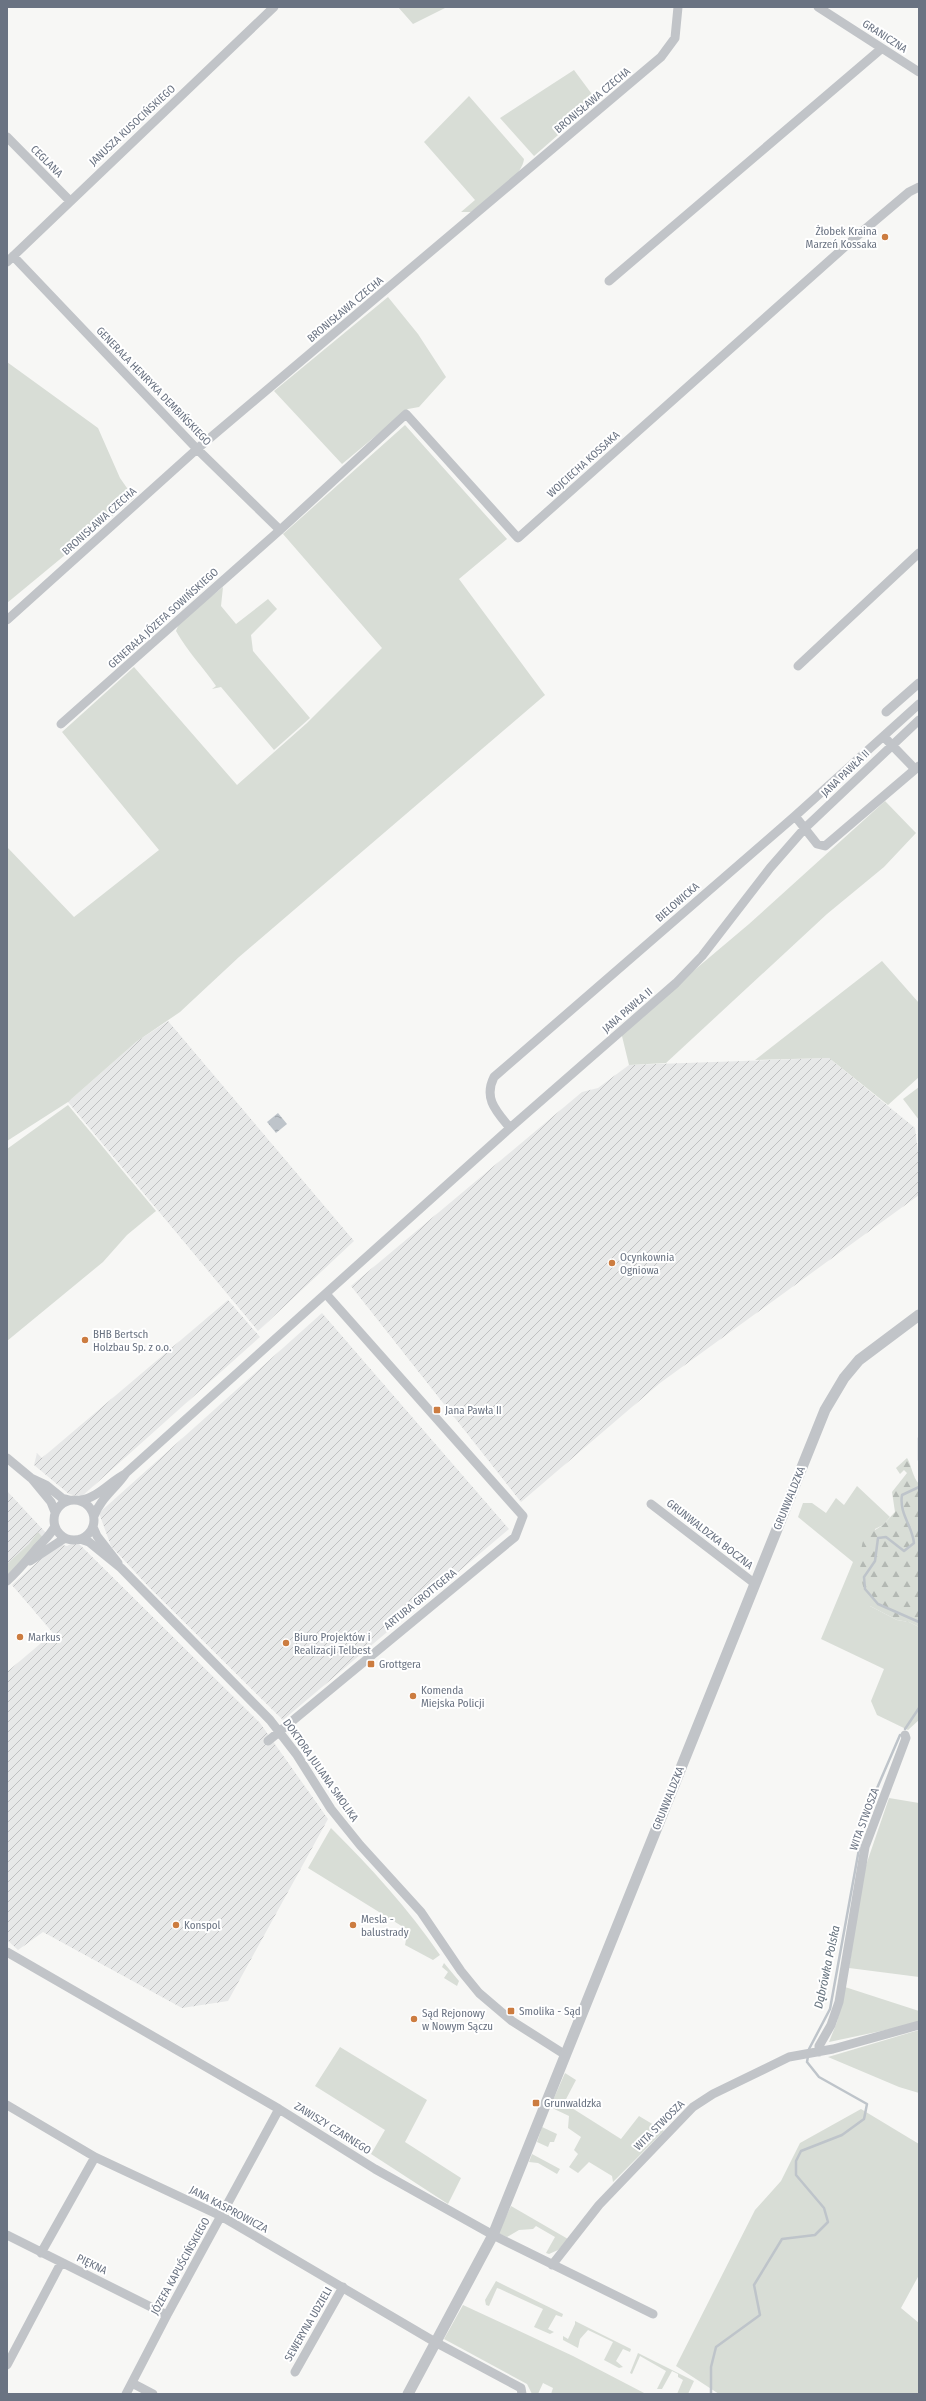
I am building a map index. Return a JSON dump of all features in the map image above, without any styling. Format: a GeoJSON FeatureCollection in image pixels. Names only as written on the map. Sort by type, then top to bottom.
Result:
{"type":"FeatureCollection","features":[{"type":"Feature","properties":{"kind":"street","name":"JANUSZA KUSOCIŃSKIEGO"},"geometry":{"type":"LineString","coordinates":[[10,259],[274,7]]}},
{"type":"Feature","properties":{"kind":"street","name":"BRONISŁAWA CZECHA"},"geometry":{"type":"LineString","coordinates":[[7,620],[196,449],[661,57],[675,38],[678,7]]}},
{"type":"Feature","properties":{"kind":"street","name":"GRANICZNA"},"geometry":{"type":"LineString","coordinates":[[818,7],[881,49],[919,72]]}},
{"type":"Feature","properties":{"kind":"street"},"geometry":{"type":"LineString","coordinates":[[609,281],[881,49]]}},
{"type":"Feature","properties":{"kind":"street","name":"CEGLANA"},"geometry":{"type":"LineString","coordinates":[[7,137],[70,201]]}},
{"type":"Feature","properties":{"kind":"street","name":"WOJCIECHA KOSSAKA"},"geometry":{"type":"LineString","coordinates":[[280,530],[406,414],[518,538],[857,236],[909,192],[919,187]]}},
{"type":"Feature","properties":{"kind":"street","name":"GENERAŁA HENRYKA DEMBIŃSKIEGO"},"geometry":{"type":"LineString","coordinates":[[10,259],[196,449],[280,530]]}},
{"type":"Feature","properties":{"kind":"street","name":"GENERAŁA JÓZEFA SOWIŃSKIEGO"},"geometry":{"type":"LineString","coordinates":[[61,724],[280,530]]}},
{"type":"Feature","properties":{"kind":"street"},"geometry":{"type":"LineString","coordinates":[[798,666],[919,553]]}},
{"type":"Feature","properties":{"kind":"street"},"geometry":{"type":"LineString","coordinates":[[886,712],[919,683]]}},
{"type":"Feature","properties":{"kind":"street","name":"BIELOWICKA"},"geometry":{"type":"LineString","coordinates":[[510,1128],[490,1101],[489,1091],[494,1077],[794,816],[919,704]]}},
{"type":"Feature","properties":{"kind":"street","name":"JANA PAWŁA II"},"geometry":{"type":"LineString","coordinates":[[94,1516],[98,1506],[126,1474],[691,967],[805,828],[919,720]]}},
{"type":"Feature","properties":{"kind":"street"},"geometry":{"type":"LineString","coordinates":[[794,816],[818,844],[825,846],[917,767],[891,745],[884,735]]}},
{"type":"Feature","properties":{"kind":"street","name":"ARTURA GROTTGERA"},"geometry":{"type":"LineString","coordinates":[[268,1741],[515,1537],[523,1516],[326,1294]]}},
{"type":"Feature","properties":{"kind":"street","name":"GRUNWALDZKA"},"geometry":{"type":"LineString","coordinates":[[408,2394],[493,2235],[564,2054],[816,1428],[832,1396],[859,1360],[919,1315]]}},
{"type":"Feature","properties":{"kind":"street"},"geometry":{"type":"LineString","coordinates":[[7,1458],[31,1478],[50,1502],[55,1512],[55,1526],[51,1534],[38,1547],[27,1563]]}},
{"type":"Feature","properties":{"kind":"street","name":"JANA PAWŁA II"},"geometry":{"type":"LineString","coordinates":[[81,1500],[93,1497],[114,1480],[126,1474]]}},
{"type":"Feature","properties":{"kind":"street"},"geometry":{"type":"LineString","coordinates":[[7,1581],[27,1563],[65,1538],[80,1539],[86,1536],[93,1527],[94,1516],[90,1507],[81,1500],[69,1500],[62,1498],[46,1485],[31,1478]]}},
{"type":"Feature","properties":{"kind":"street"},"geometry":{"type":"LineString","coordinates":[[55,1512],[59,1506],[69,1500]]}},
{"type":"Feature","properties":{"kind":"street","name":"GRUNWALDZKA BOCZNA"},"geometry":{"type":"LineString","coordinates":[[651,1504],[754,1583]]}},
{"type":"Feature","properties":{"kind":"street"},"geometry":{"type":"LineString","coordinates":[[55,1526],[65,1538]]}},
{"type":"Feature","properties":{"kind":"street","name":"DOKTORA JULIANA SMOLIKA"},"geometry":{"type":"LineString","coordinates":[[93,1527],[96,1536],[121,1568],[280,1732],[331,1809],[360,1845],[421,1912],[469,1982],[500,2013],[564,2054]]}},
{"type":"Feature","properties":{"kind":"street","name":"DOKTORA JULIANA SMOLIKA"},"geometry":{"type":"LineString","coordinates":[[80,1539],[89,1542],[121,1568]]}},
{"type":"Feature","properties":{"kind":"street","name":"WITA STWOSZA"},"geometry":{"type":"LineString","coordinates":[[816,2053],[831,2025],[839,2002],[865,1847],[906,1738],[905,1735]]}},
{"type":"Feature","properties":{"kind":"street","name":"ZAWISZY CZARNEGO"},"geometry":{"type":"LineString","coordinates":[[7,1952],[279,2109],[375,2169],[493,2235],[653,2314]]}},
{"type":"Feature","properties":{"kind":"street","name":"WITA STWOSZA"},"geometry":{"type":"LineString","coordinates":[[552,2265],[599,2205],[693,2107],[777,2061],[816,2053],[919,2025]]}},
{"type":"Feature","properties":{"kind":"street","name":"JANA KASPROWICZA"},"geometry":{"type":"LineString","coordinates":[[7,2105],[95,2157],[221,2216],[435,2342],[521,2388],[522,2394]]}},
{"type":"Feature","properties":{"kind":"street","name":"JÓZEFA KAPUŚCIŃSKIEGO"},"geometry":{"type":"LineString","coordinates":[[126,2394],[167,2314],[279,2109]]}},
{"type":"Feature","properties":{"kind":"street"},"geometry":{"type":"LineString","coordinates":[[41,2253],[95,2157]]}},
{"type":"Feature","properties":{"kind":"street","name":"PIĘKNA"},"geometry":{"type":"LineString","coordinates":[[7,2235],[167,2314]]}},
{"type":"Feature","properties":{"kind":"street"},"geometry":{"type":"LineString","coordinates":[[7,2365],[61,2262]]}},
{"type":"Feature","properties":{"kind":"street","name":"SEWERYNA UDZIELI"},"geometry":{"type":"LineString","coordinates":[[295,2372],[342,2288]]}},
{"type":"Feature","properties":{"kind":"street"},"geometry":{"type":"LineString","coordinates":[[132,2383],[153,2394]]}},
{"type":"Feature","properties":{"kind":"shaded area"},"geometry":{"type":"Polygon","coordinates":[[[168,1021],[354,1241],[258,1331],[68,1102],[136,1042],[168,1021]]]}},
{"type":"Feature","properties":{"kind":"shaded area"},"geometry":{"type":"Polygon","coordinates":[[[829,1058],[915,1128],[919,1160],[919,1195],[660,1383],[521,1502],[351,1286],[582,1092],[598,1088],[629,1065],[829,1058]]]}},
{"type":"Feature","properties":{"kind":"shaded area"},"geometry":{"type":"Polygon","coordinates":[[[228,1300],[260,1337],[81,1497],[69,1494],[34,1465],[37,1453],[42,1458],[228,1300]]]}},
{"type":"Feature","properties":{"kind":"shaded area"},"geometry":{"type":"Polygon","coordinates":[[[322,1313],[509,1529],[283,1720],[149,1587],[111,1546],[99,1513],[322,1313]]]}},
{"type":"Feature","properties":{"kind":"shaded area"},"geometry":{"type":"Polygon","coordinates":[[[7,1491],[47,1534],[7,1569],[7,1491]]]}},
{"type":"Feature","properties":{"kind":"shaded area"},"geometry":{"type":"Polygon","coordinates":[[[76,1541],[260,1723],[328,1819],[228,2001],[182,2008],[43,1932],[18,1950],[7,1940],[7,1672],[53,1633],[12,1585],[57,1544],[67,1546],[76,1541]]]}},
{"type":"Feature","properties":{"kind":"green space"},"geometry":{"type":"Polygon","coordinates":[[[398,7],[447,7],[413,24],[398,7]]]}},
{"type":"Feature","properties":{"kind":"green space"},"geometry":{"type":"Polygon","coordinates":[[[574,70],[597,101],[534,156],[500,118],[574,70]]]}},
{"type":"Feature","properties":{"kind":"green space"},"geometry":{"type":"Polygon","coordinates":[[[469,96],[524,159],[517,174],[503,188],[471,212],[461,212],[475,200],[424,142],[469,96]]]}},
{"type":"Feature","properties":{"kind":"green space"},"geometry":{"type":"Polygon","coordinates":[[[388,297],[418,334],[446,377],[419,407],[408,409],[342,464],[274,391],[388,297]]]}},
{"type":"Feature","properties":{"kind":"green space"},"geometry":{"type":"Polygon","coordinates":[[[7,362],[98,428],[120,478],[134,498],[7,603],[7,362]]]}},
{"type":"Feature","properties":{"kind":"green space"},"geometry":{"type":"Polygon","coordinates":[[[405,425],[507,539],[459,579],[545,695],[239,957],[180,1012],[136,1042],[68,1102],[7,1141],[7,847],[74,917],[159,850],[62,732],[134,667],[237,785],[307,723],[382,648],[283,534],[405,425]]]}},
{"type":"Feature","properties":{"kind":"green space"},"geometry":{"type":"Polygon","coordinates":[[[223,587],[221,606],[236,624],[268,599],[277,609],[251,635],[253,651],[310,718],[274,750],[221,687],[212,689],[216,686],[176,631],[180,621],[223,587]]]}},
{"type":"Feature","properties":{"kind":"green space"},"geometry":{"type":"Polygon","coordinates":[[[885,801],[916,833],[884,867],[827,914],[666,1063],[629,1065],[621,1032],[749,924],[885,801]]]}},
{"type":"Feature","properties":{"kind":"green space"},"geometry":{"type":"Polygon","coordinates":[[[882,961],[919,1003],[919,1077],[888,1105],[829,1058],[755,1060],[882,961]]]}},
{"type":"Feature","properties":{"kind":"green space"},"geometry":{"type":"Polygon","coordinates":[[[919,1087],[919,1120],[903,1099],[919,1087]]]}},
{"type":"Feature","properties":{"kind":"green space"},"geometry":{"type":"Polygon","coordinates":[[[68,1105],[156,1211],[127,1235],[103,1262],[7,1341],[7,1149],[68,1105]]]}},
{"type":"Feature","properties":{"kind":"green space"},"geometry":{"type":"Polygon","coordinates":[[[907,1458],[919,1484],[919,1627],[909,1622],[897,1620],[870,1606],[862,1581],[860,1564],[864,1537],[883,1525],[895,1512],[892,1492],[907,1473],[904,1470],[900,1474],[896,1468],[907,1458]]]}},
{"type":"Feature","properties":{"kind":"green space"},"geometry":{"type":"Polygon","coordinates":[[[857,1486],[890,1517],[883,1525],[875,1529],[870,1606],[897,1620],[909,1622],[919,1627],[919,1720],[908,1730],[877,1715],[871,1701],[884,1669],[821,1639],[853,1562],[798,1517],[803,1503],[812,1503],[826,1513],[836,1498],[844,1505],[857,1486]]]}},
{"type":"Feature","properties":{"kind":"green space"},"geometry":{"type":"Polygon","coordinates":[[[38,1532],[45,1540],[7,1575],[7,1564],[29,1544],[38,1532]]]}},
{"type":"Feature","properties":{"kind":"green space"},"geometry":{"type":"Polygon","coordinates":[[[889,1798],[919,1803],[919,1977],[849,1968],[863,1874],[889,1798]]]}},
{"type":"Feature","properties":{"kind":"green space"},"geometry":{"type":"Polygon","coordinates":[[[331,1828],[388,1889],[415,1921],[440,1955],[433,1960],[405,1945],[408,1930],[308,1868],[331,1828]]]}},
{"type":"Feature","properties":{"kind":"green space"},"geometry":{"type":"Polygon","coordinates":[[[444,1963],[459,1981],[457,1986],[444,1978],[448,1972],[442,1967],[444,1963]]]}},
{"type":"Feature","properties":{"kind":"green space"},"geometry":{"type":"Polygon","coordinates":[[[845,1987],[919,2011],[919,2023],[829,2042],[837,2022],[845,1987]]]}},
{"type":"Feature","properties":{"kind":"green space"},"geometry":{"type":"Polygon","coordinates":[[[919,2030],[919,2093],[899,2087],[828,2057],[919,2030]]]}},
{"type":"Feature","properties":{"kind":"green space"},"geometry":{"type":"Polygon","coordinates":[[[340,2047],[427,2100],[405,2142],[461,2178],[448,2204],[371,2154],[385,2130],[315,2086],[340,2047]]]}},
{"type":"Feature","properties":{"kind":"green space"},"geometry":{"type":"Polygon","coordinates":[[[565,2073],[576,2080],[564,2103],[621,2139],[639,2116],[664,2131],[613,2182],[612,2176],[589,2162],[578,2173],[569,2167],[578,2154],[574,2150],[581,2137],[568,2128],[569,2116],[550,2107],[565,2073]]]}},
{"type":"Feature","properties":{"kind":"green space"},"geometry":{"type":"Polygon","coordinates":[[[861,2109],[919,2144],[919,2275],[901,2308],[919,2323],[919,2394],[719,2394],[676,2366],[755,2210],[781,2181],[800,2143],[861,2109]]]}},
{"type":"Feature","properties":{"kind":"green space"},"geometry":{"type":"Polygon","coordinates":[[[542,2127],[557,2134],[554,2142],[550,2142],[548,2147],[537,2142],[542,2127]]]}},
{"type":"Feature","properties":{"kind":"green space"},"geometry":{"type":"Polygon","coordinates":[[[532,2154],[560,2169],[557,2174],[538,2163],[529,2162],[532,2154]]]}},
{"type":"Feature","properties":{"kind":"green space"},"geometry":{"type":"Polygon","coordinates":[[[511,2206],[568,2239],[558,2250],[549,2254],[546,2253],[555,2237],[536,2226],[533,2229],[519,2230],[507,2237],[498,2233],[511,2206]]]}},
{"type":"Feature","properties":{"kind":"green space"},"geometry":{"type":"Polygon","coordinates":[[[496,2281],[563,2314],[562,2317],[556,2315],[548,2329],[554,2332],[550,2334],[534,2327],[543,2309],[500,2289],[497,2288],[489,2306],[486,2305],[485,2300],[496,2281]]]}},
{"type":"Feature","properties":{"kind":"green space"},"geometry":{"type":"Polygon","coordinates":[[[463,2305],[573,2356],[646,2394],[551,2394],[553,2388],[543,2383],[538,2394],[532,2394],[527,2384],[444,2339],[463,2305]]]}},
{"type":"Feature","properties":{"kind":"green space"},"geometry":{"type":"Polygon","coordinates":[[[575,2321],[631,2349],[630,2352],[623,2349],[616,2361],[623,2367],[619,2368],[604,2360],[613,2342],[588,2330],[580,2339],[578,2348],[563,2340],[563,2336],[568,2339],[575,2321]]]}},
{"type":"Feature","properties":{"kind":"green space"},"geometry":{"type":"Polygon","coordinates":[[[638,2353],[694,2381],[688,2394],[677,2394],[683,2380],[678,2377],[678,2374],[672,2371],[662,2389],[657,2389],[666,2371],[640,2356],[632,2374],[630,2373],[638,2353]]]}},
{"type":"Feature","properties":{"kind":"water"},"geometry":{"type":"Polygon","coordinates":[[[278,1113],[287,1124],[276,1133],[267,1122],[278,1113]]]}},
{"type":"Feature","properties":{"kind":"waterway","name":"Dąbrówka Polska"},"geometry":{"type":"LineString","coordinates":[[919,1438],[919,1460]]}},
{"type":"Feature","properties":{"kind":"waterway","name":"Dąbrówka Polska"},"geometry":{"type":"LineString","coordinates":[[919,1487],[902,1495],[902,1508],[914,1543],[904,1551],[886,1537],[878,1538],[875,1561],[864,1577],[865,1589],[878,1604],[919,1622]]}},
{"type":"Feature","properties":{"kind":"waterway","name":"Dąbrówka Polska"},"geometry":{"type":"LineString","coordinates":[[905,1729],[919,1708]]}},
{"type":"Feature","properties":{"kind":"waterway","name":"Dąbrówka Polska"},"geometry":{"type":"LineString","coordinates":[[808,2051],[830,2009],[865,1816],[900,1735]]}},
{"type":"Feature","properties":{"kind":"waterway","name":"Dąbrówka Polska"},"geometry":{"type":"LineString","coordinates":[[711,2394],[711,2367],[716,2347],[760,2315],[754,2285],[782,2239],[815,2235],[828,2222],[824,2208],[796,2175],[796,2161],[801,2151],[842,2135],[864,2119],[867,2104],[819,2077],[807,2062],[808,2056]]}},
{"type":"Feature","properties":{"kind":"place","name":"Żłobek Kraina Marzeń Kossaka"},"geometry":{"type":"Point","coordinates":[885,237]}},
{"type":"Feature","properties":{"kind":"place","name":"Ocynkownia Ogniowa"},"geometry":{"type":"Point","coordinates":[612,1263]}},
{"type":"Feature","properties":{"kind":"place","name":"BHB Bertsch Holzbau Sp. z o.o."},"geometry":{"type":"Point","coordinates":[85,1340]}},
{"type":"Feature","properties":{"kind":"place","name":"Jana Pawła II"},"geometry":{"type":"Point","coordinates":[437,1410]}},
{"type":"Feature","properties":{"kind":"place","name":"Markus"},"geometry":{"type":"Point","coordinates":[20,1637]}},
{"type":"Feature","properties":{"kind":"place","name":"Biuro Projektów i Realizacji Telbest"},"geometry":{"type":"Point","coordinates":[286,1643]}},
{"type":"Feature","properties":{"kind":"place","name":"Grottgera"},"geometry":{"type":"Point","coordinates":[371,1664]}},
{"type":"Feature","properties":{"kind":"place","name":"Komenda Miejska Policji"},"geometry":{"type":"Point","coordinates":[413,1696]}},
{"type":"Feature","properties":{"kind":"place","name":"Konspol"},"geometry":{"type":"Point","coordinates":[176,1925]}},
{"type":"Feature","properties":{"kind":"place","name":"Mesla - balustrady"},"geometry":{"type":"Point","coordinates":[353,1925]}},
{"type":"Feature","properties":{"kind":"place","name":"Smolika - Sąd"},"geometry":{"type":"Point","coordinates":[511,2011]}},
{"type":"Feature","properties":{"kind":"place","name":"Sąd Rejonowy w Nowym Sączu"},"geometry":{"type":"Point","coordinates":[414,2019]}},
{"type":"Feature","properties":{"kind":"place","name":"Grunwaldzka"},"geometry":{"type":"Point","coordinates":[536,2103]}}]}
